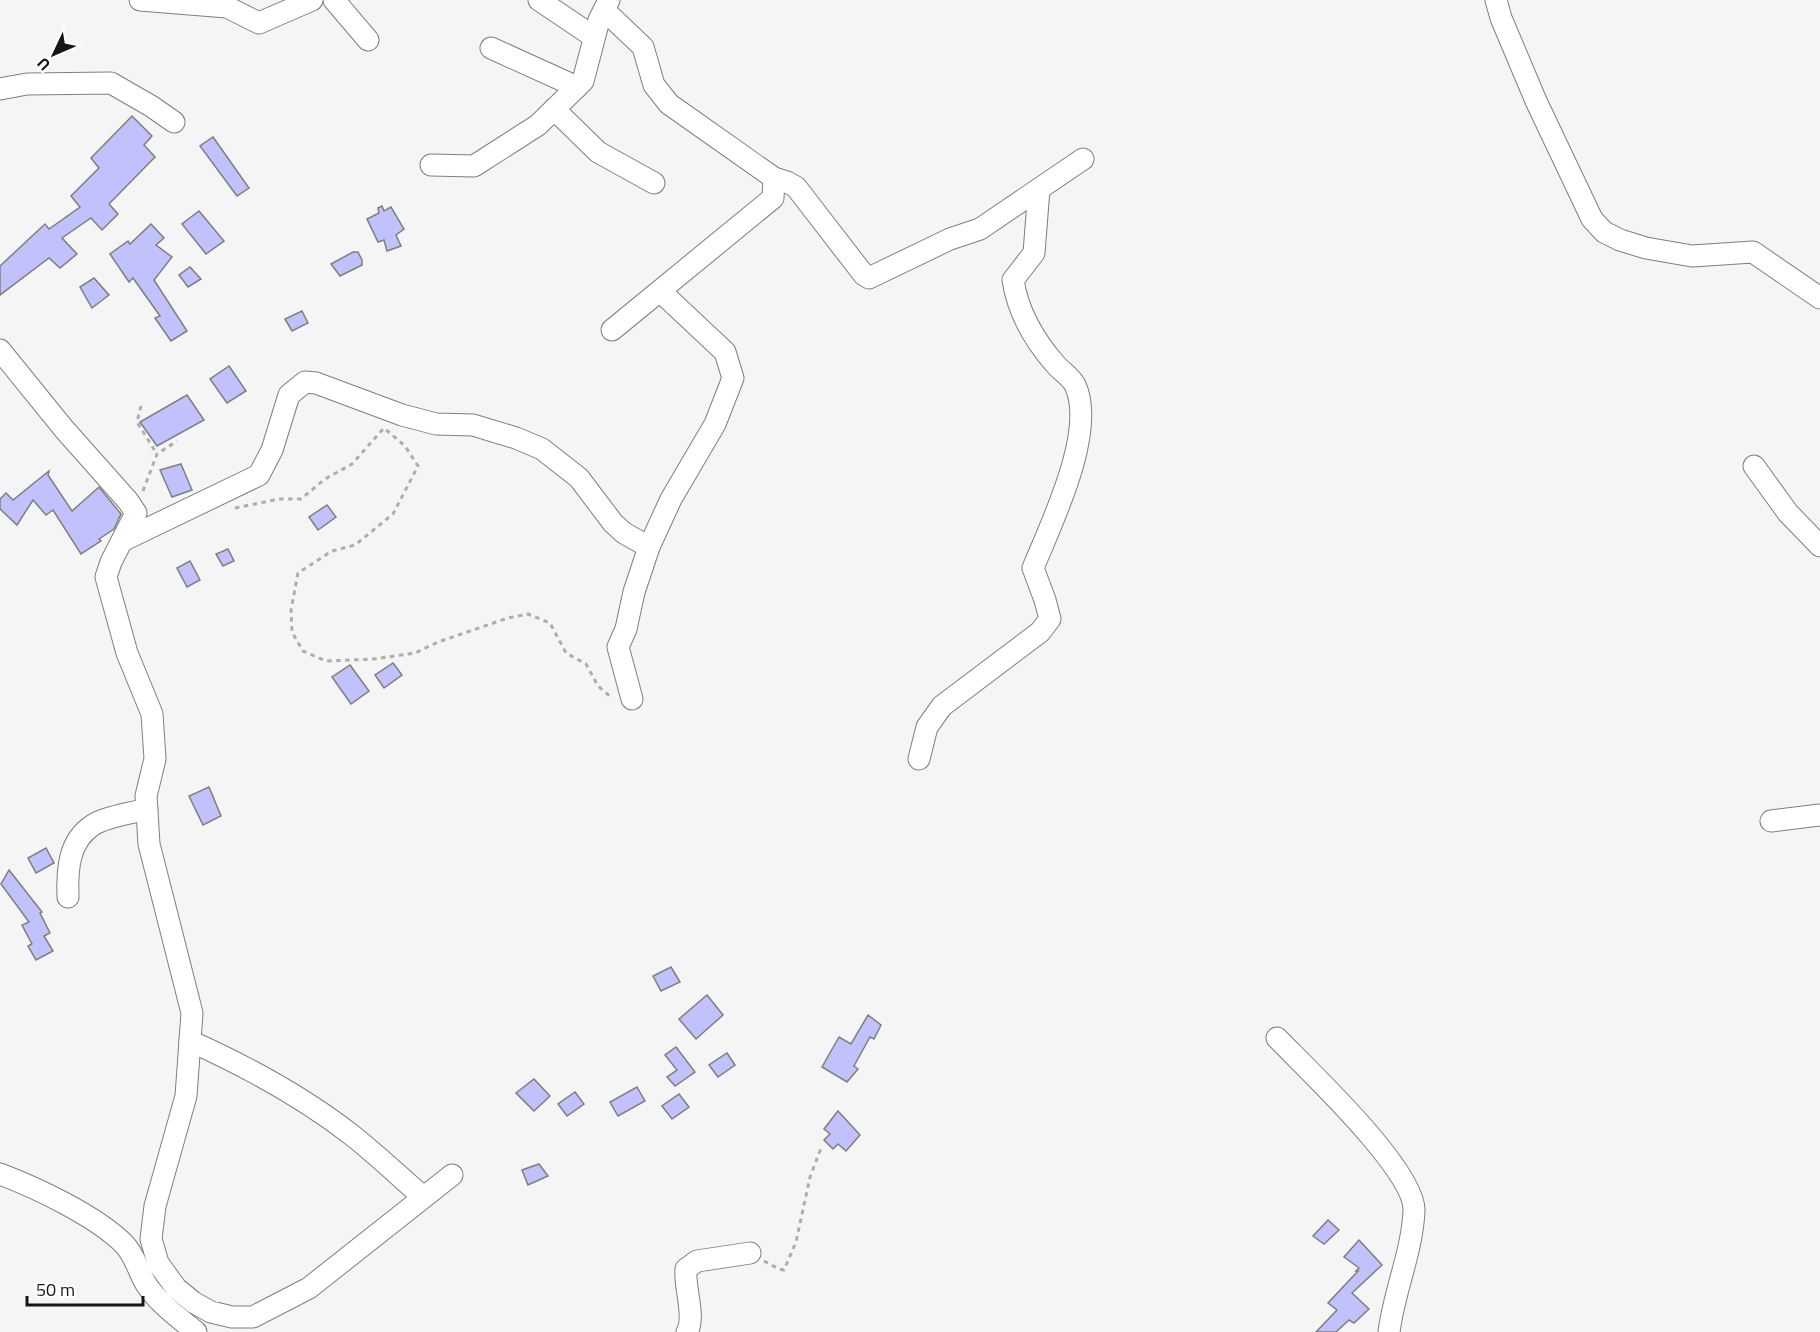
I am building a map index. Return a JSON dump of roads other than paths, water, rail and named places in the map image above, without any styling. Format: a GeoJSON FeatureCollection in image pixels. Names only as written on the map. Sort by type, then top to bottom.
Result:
{"type":"FeatureCollection","features":[{"type":"Feature","properties":{"kind":"street"},"geometry":{"type":"LineString","coordinates":[[140,0],[226,7],[259,23],[312,0]]}},
{"type":"Feature","properties":{"kind":"street"},"geometry":{"type":"LineString","coordinates":[[334,0],[368,40]]}},
{"type":"Feature","properties":{"kind":"street"},"geometry":{"type":"LineString","coordinates":[[539,0],[594,36]]}},
{"type":"Feature","properties":{"kind":"street"},"geometry":{"type":"LineString","coordinates":[[1496,0],[1501,18],[1536,101],[1592,219],[1604,231],[1620,240],[1692,256],[1753,252],[1820,298]]}},
{"type":"Feature","properties":{"kind":"street"},"geometry":{"type":"LineString","coordinates":[[431,165],[474,166],[538,125],[583,81],[599,20],[607,5],[643,47],[654,85],[669,104],[774,178],[796,187],[869,278],[950,239],[980,228],[1083,159]]}},
{"type":"Feature","properties":{"kind":"street"},"geometry":{"type":"LineString","coordinates":[[491,48],[577,87]]}},
{"type":"Feature","properties":{"kind":"street"},"geometry":{"type":"LineString","coordinates":[[0,89],[27,84],[111,83],[174,122]]}},
{"type":"Feature","properties":{"kind":"street"},"geometry":{"type":"LineString","coordinates":[[554,109],[598,152],[654,183]]}},
{"type":"Feature","properties":{"kind":"street"},"geometry":{"type":"LineString","coordinates":[[612,330],[773,198],[774,178]]}},
{"type":"Feature","properties":{"kind":"street"},"geometry":{"type":"LineString","coordinates":[[919,759],[927,727],[942,706],[1040,632],[1050,619],[1033,568],[1075,464],[1081,408],[1074,383],[1056,366],[1030,332],[1016,297],[1013,280],[1034,253],[1039,189]]}},
{"type":"Feature","properties":{"kind":"street"},"geometry":{"type":"LineString","coordinates":[[633,699],[618,647],[626,629],[634,592],[649,548],[671,499],[715,423],[733,378],[724,352],[660,291]]}},
{"type":"Feature","properties":{"kind":"street"},"geometry":{"type":"LineString","coordinates":[[0,350],[136,513],[111,562],[106,577],[127,653],[152,714],[155,759],[146,796],[149,844],[192,1013],[186,1096],[155,1206],[151,1239],[158,1263],[176,1288],[193,1302],[211,1312],[232,1317],[254,1317],[309,1288],[453,1175]]}},
{"type":"Feature","properties":{"kind":"street"},"geometry":{"type":"LineString","coordinates":[[122,541],[259,475],[272,450],[289,395],[305,382],[316,383],[402,415],[436,424],[473,425],[516,438],[542,449],[579,478],[613,523],[624,533],[649,548]]}},
{"type":"Feature","properties":{"kind":"street"},"geometry":{"type":"LineString","coordinates":[[1754,466],[1788,513],[1820,546]]}},
{"type":"Feature","properties":{"kind":"street"},"geometry":{"type":"LineString","coordinates":[[68,897],[67,871],[72,851],[82,835],[94,823],[147,809]]}},
{"type":"Feature","properties":{"kind":"street"},"geometry":{"type":"LineString","coordinates":[[1771,821],[1820,815]]}},
{"type":"Feature","properties":{"kind":"street"},"geometry":{"type":"LineString","coordinates":[[1277,1038],[1378,1146],[1401,1175],[1408,1189],[1414,1209],[1409,1248],[1389,1332]]}},
{"type":"Feature","properties":{"kind":"street"},"geometry":{"type":"LineString","coordinates":[[190,1041],[239,1063],[305,1102],[353,1137],[423,1197]]}},
{"type":"Feature","properties":{"kind":"street"},"geometry":{"type":"LineString","coordinates":[[0,1174],[51,1197],[113,1235],[135,1259],[147,1285],[165,1306],[196,1332]]}},
{"type":"Feature","properties":{"kind":"street"},"geometry":{"type":"LineString","coordinates":[[688,1332],[690,1317],[684,1281],[686,1269],[697,1261],[750,1253]]}}]}
